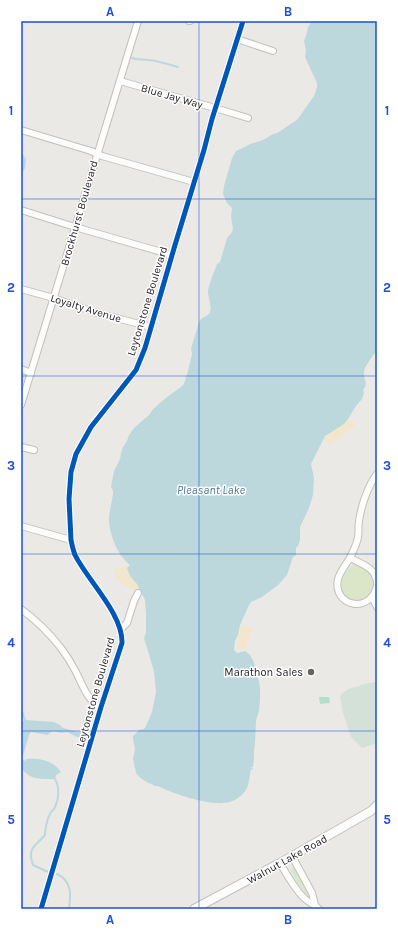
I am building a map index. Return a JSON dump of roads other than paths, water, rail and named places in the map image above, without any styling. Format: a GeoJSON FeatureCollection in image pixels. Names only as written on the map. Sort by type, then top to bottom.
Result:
{"type":"FeatureCollection","features":[{"type":"Feature","properties":{"kind":"street","name":"Brockhurst Boulevard"},"geometry":{"type":"LineString","coordinates":[[21,405],[138,21]]}},
{"type":"Feature","properties":{"kind":"street","name":"Leytonstone Boulevard"},"geometry":{"type":"LineString","coordinates":[[41,909],[101,707],[122,643],[121,629],[115,617],[74,554],[70,540],[69,499],[71,472],[76,454],[91,427],[136,370],[145,348],[215,108],[243,21]]}},
{"type":"Feature","properties":{"kind":"street"},"geometry":{"type":"LineString","coordinates":[[237,39],[273,51]]}},
{"type":"Feature","properties":{"kind":"street","name":"Blue Jay Way"},"geometry":{"type":"LineString","coordinates":[[120,81],[248,118]]}},
{"type":"Feature","properties":{"kind":"street"},"geometry":{"type":"LineString","coordinates":[[21,130],[91,151],[102,156],[194,182]]}},
{"type":"Feature","properties":{"kind":"street"},"geometry":{"type":"LineString","coordinates":[[21,210],[172,255]]}},
{"type":"Feature","properties":{"kind":"street","name":"Loyalty Avenue"},"geometry":{"type":"LineString","coordinates":[[21,289],[97,313],[151,327]]}},
{"type":"Feature","properties":{"kind":"street"},"geometry":{"type":"LineString","coordinates":[[21,370],[31,372]]}},
{"type":"Feature","properties":{"kind":"street"},"geometry":{"type":"LineString","coordinates":[[21,447],[34,450]]}},
{"type":"Feature","properties":{"kind":"street"},"geometry":{"type":"LineString","coordinates":[[350,558],[370,568],[377,579],[376,592],[367,602],[354,604],[347,602],[338,592],[337,585],[338,578],[350,558],[358,538],[359,521],[365,499],[377,474]]}},
{"type":"Feature","properties":{"kind":"street"},"geometry":{"type":"LineString","coordinates":[[21,526],[70,540]]}},
{"type":"Feature","properties":{"kind":"street","name":"Leytonstone Boulevard"},"geometry":{"type":"LineString","coordinates":[[121,629],[127,623],[138,593]]}},
{"type":"Feature","properties":{"kind":"street"},"geometry":{"type":"LineString","coordinates":[[372,597],[377,607]]}},
{"type":"Feature","properties":{"kind":"street"},"geometry":{"type":"LineString","coordinates":[[21,610],[51,636],[69,660],[88,696],[97,706],[101,707]]}},
{"type":"Feature","properties":{"kind":"street","name":"Walnut Lake Road"},"geometry":{"type":"LineString","coordinates":[[194,909],[280,863],[371,811],[377,805]]}},
{"type":"Feature","properties":{"kind":"street"},"geometry":{"type":"LineString","coordinates":[[292,856],[312,893],[317,907]]}},
{"type":"Feature","properties":{"kind":"street"},"geometry":{"type":"LineString","coordinates":[[280,863],[295,888],[305,899],[317,907]]}},
{"type":"Feature","properties":{"kind":"water","name":"Pleasant Lake"},"geometry":{"type":"Polygon","coordinates":[[[312,21],[377,21],[377,350],[364,370],[366,385],[363,390],[364,393],[362,399],[344,424],[325,436],[311,464],[314,478],[313,495],[300,527],[300,540],[296,548],[296,555],[293,557],[287,575],[278,585],[262,597],[251,602],[240,625],[234,650],[237,653],[245,651],[249,654],[253,660],[257,672],[260,687],[253,767],[251,767],[253,770],[251,769],[247,789],[242,795],[231,802],[212,803],[154,786],[143,780],[136,773],[133,759],[135,749],[133,736],[146,726],[152,712],[156,692],[154,671],[144,638],[146,633],[145,600],[137,584],[130,576],[127,568],[130,565],[117,549],[110,529],[109,516],[113,494],[111,487],[114,471],[129,435],[153,409],[184,384],[192,354],[191,349],[199,322],[210,312],[208,289],[210,282],[217,264],[220,262],[227,238],[233,229],[231,217],[232,208],[227,203],[223,194],[232,158],[236,151],[277,133],[297,120],[314,96],[317,83],[305,57],[306,50],[304,41],[308,27],[312,21]]]}},
{"type":"Feature","properties":{"kind":"water"},"geometry":{"type":"Polygon","coordinates":[[[21,152],[26,159],[25,168],[21,176],[21,152]]]}},
{"type":"Feature","properties":{"kind":"water"},"geometry":{"type":"Polygon","coordinates":[[[89,718],[90,721],[90,727],[86,742],[82,738],[67,732],[61,733],[53,731],[47,735],[31,732],[29,735],[22,759],[25,761],[26,759],[36,759],[50,762],[61,772],[56,775],[55,779],[35,778],[21,769],[21,722],[25,720],[54,722],[63,728],[78,732],[83,728],[84,720],[89,718]]]}},
{"type":"Feature","properties":{"kind":"waterway"},"geometry":{"type":"LineString","coordinates":[[132,58],[156,61],[178,67]]}},
{"type":"Feature","properties":{"kind":"waterway"},"geometry":{"type":"LineString","coordinates":[[21,709],[25,720]]}},
{"type":"Feature","properties":{"kind":"waterway"},"geometry":{"type":"LineString","coordinates":[[48,872],[33,865],[31,854],[33,848],[45,835],[48,818],[57,802],[58,790],[55,779]]}},
{"type":"Feature","properties":{"kind":"waterway"},"geometry":{"type":"LineString","coordinates":[[57,874],[68,884],[70,894],[69,909]]}},
{"type":"Feature","properties":{"kind":"place","name":"Marathon Sales"},"geometry":{"type":"Point","coordinates":[311,672]}}]}
